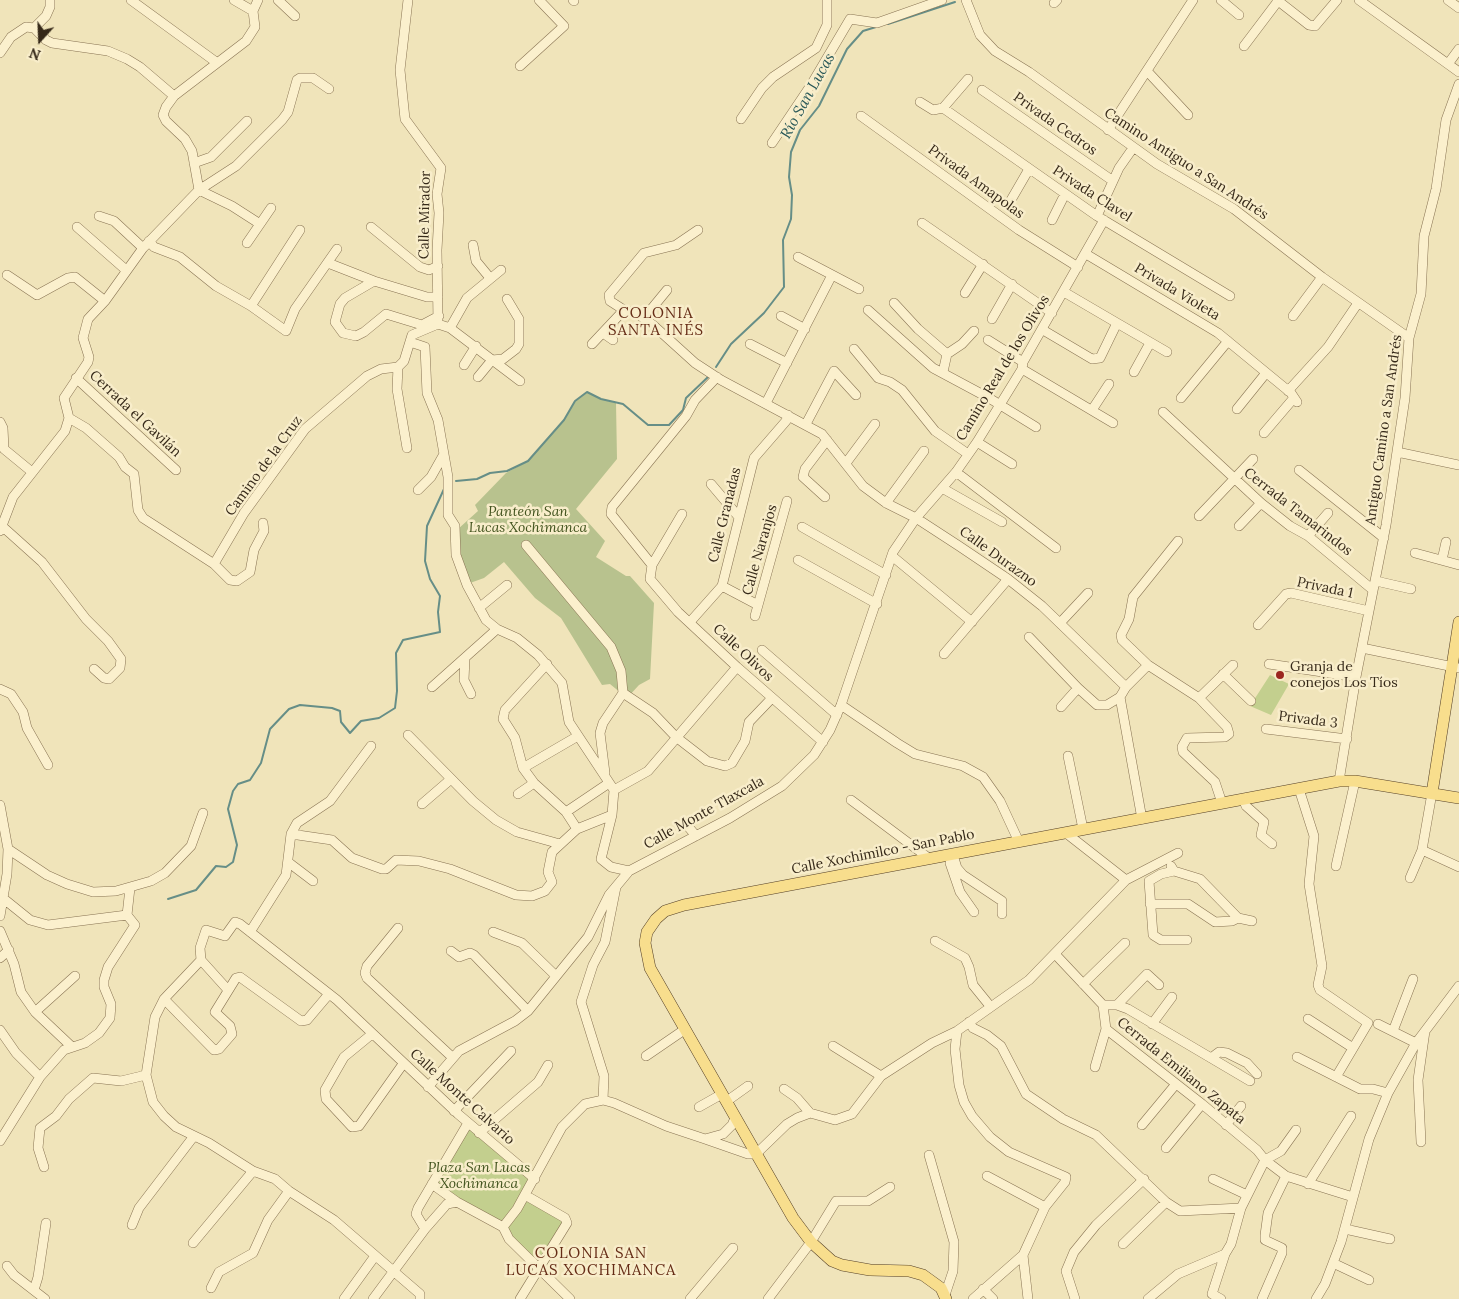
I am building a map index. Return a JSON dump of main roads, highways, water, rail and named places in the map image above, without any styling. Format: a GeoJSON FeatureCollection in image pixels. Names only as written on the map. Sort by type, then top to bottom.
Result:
{"type":"FeatureCollection","features":[{"type":"Feature","properties":{"kind":"main road"},"geometry":{"type":"LineString","coordinates":[[1432,793],[1455,668],[1459,622]]}},
{"type":"Feature","properties":{"kind":"main road","name":"Calle Xochimilco - San Pablo"},"geometry":{"type":"LineString","coordinates":[[946,1297],[934,1282],[923,1275],[910,1271],[870,1270],[842,1265],[832,1261],[811,1242],[793,1218],[650,968],[645,951],[647,932],[665,911],[684,905],[1222,803],[1244,801],[1339,781],[1355,781],[1459,798]]}},
{"type":"Feature","properties":{"kind":"waterway","name":"Río San Lucas"},"geometry":{"type":"LineString","coordinates":[[888,24],[955,2]]}},
{"type":"Feature","properties":{"kind":"waterway","name":"Río San Lucas"},"geometry":{"type":"LineString","coordinates":[[716,367],[731,344],[764,313],[784,287],[783,240],[791,219],[792,195],[789,177],[791,152],[800,130],[819,106],[847,49],[863,31],[876,27]]}},
{"type":"Feature","properties":{"kind":"waterway","name":"Río San Lucas"},"geometry":{"type":"LineString","coordinates":[[456,481],[477,479],[490,473],[507,471],[528,461],[564,420],[575,401],[587,392],[601,399],[623,404],[648,425],[669,425],[683,410],[686,398],[708,377]]}},
{"type":"Feature","properties":{"kind":"waterway","name":"Río San Lucas"},"geometry":{"type":"LineString","coordinates":[[168,899],[196,890],[216,866],[226,867],[233,862],[237,845],[228,809],[233,791],[238,784],[250,780],[261,763],[270,729],[289,709],[300,705],[332,708],[340,711],[341,722],[350,733],[361,721],[379,718],[395,708],[397,691],[396,653],[403,640],[440,632],[438,612],[440,596],[430,579],[425,561],[427,526],[444,489]]}},
{"type":"Feature","properties":{"kind":"place","name":"Granja de conejos Los Tíos"},"geometry":{"type":"Point","coordinates":[1280,675]}},
{"type":"Feature","properties":{"kind":"district","name":"COLONIA SANTA INÉS"},"geometry":{"type":"Point","coordinates":[656,322]}},
{"type":"Feature","properties":{"kind":"district","name":"COLONIA SAN LUCAS XOCHIMANCA"},"geometry":{"type":"Point","coordinates":[591,1262]}},
{"type":"Feature","properties":{"kind":"park label","name":"Panteón San Lucas Xochimanca"},"geometry":{"type":"Point","coordinates":[528,520]}},
{"type":"Feature","properties":{"kind":"park label","name":"Plaza San Lucas Xochimanca"},"geometry":{"type":"Point","coordinates":[479,1176]}}]}
